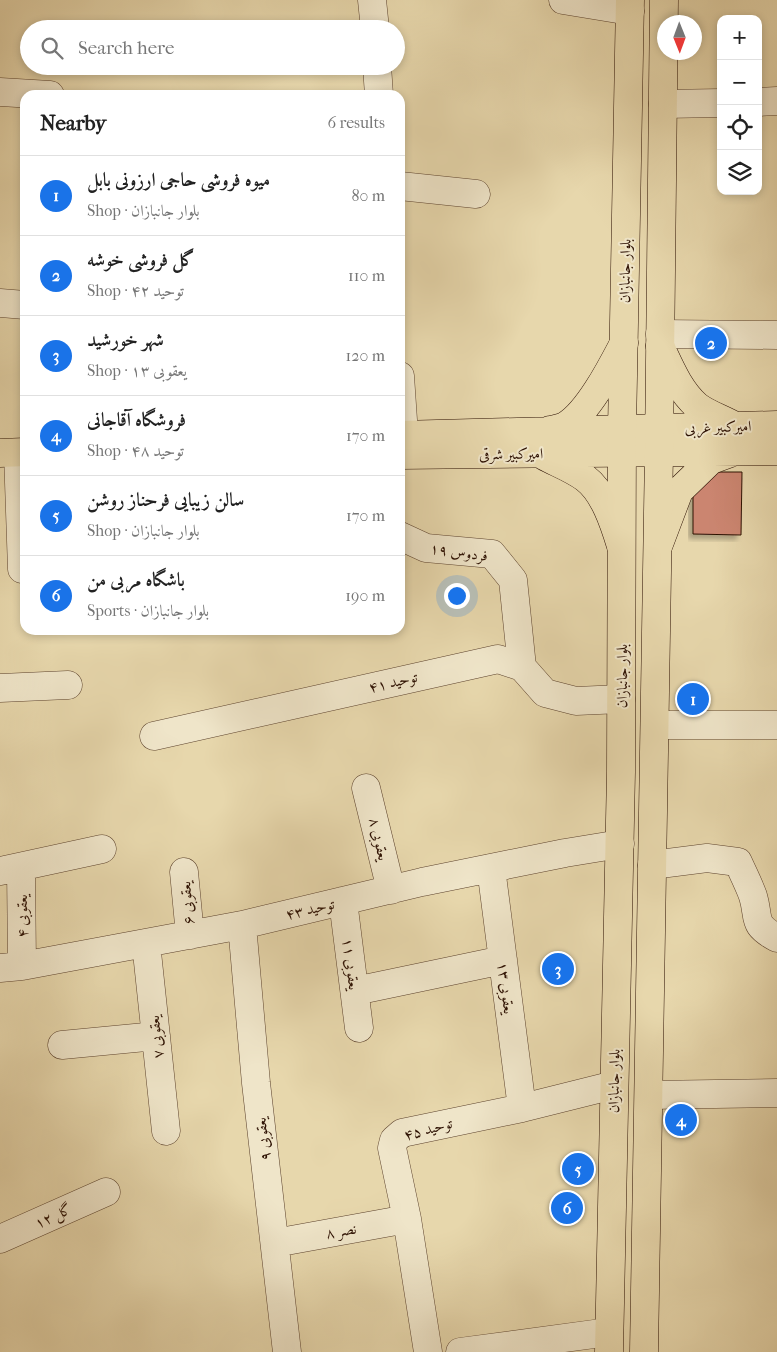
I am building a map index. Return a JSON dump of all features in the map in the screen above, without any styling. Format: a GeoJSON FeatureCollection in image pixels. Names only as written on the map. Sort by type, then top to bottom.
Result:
{"type":"FeatureCollection","features":[{"type":"Feature","properties":{"kind":"main road"},"geometry":{"type":"LineString","coordinates":[[644,1352],[655,725],[664,0]]}},
{"type":"Feature","properties":{"kind":"main road","name":"بلوار جانبازان"},"geometry":{"type":"LineString","coordinates":[[609,1342],[620,844],[622,441],[630,6]]}},
{"type":"Feature","properties":{"kind":"main road"},"geometry":{"type":"LineString","coordinates":[[657,550],[679,491],[736,439],[698,407],[674,378],[660,340]]}},
{"type":"Feature","properties":{"kind":"main road"},"geometry":{"type":"LineString","coordinates":[[622,551],[613,518],[597,492],[586,478],[543,443],[575,418],[605,380],[624,343]]}},
{"type":"Feature","properties":{"kind":"main road","name":"امیرکبیر غربی"},"geometry":{"type":"LineString","coordinates":[[736,439],[777,425]]}},
{"type":"Feature","properties":{"kind":"main road","name":"امیرکبیر غربی"},"geometry":{"type":"LineString","coordinates":[[622,441],[736,439],[777,450]]}},
{"type":"Feature","properties":{"kind":"main road","name":"امیرکبیر شرقی"},"geometry":{"type":"LineString","coordinates":[[405,442],[543,443],[622,441]]}},
{"type":"Feature","properties":{"kind":"street"},"geometry":{"type":"LineString","coordinates":[[372,0],[373,20]]}},
{"type":"Feature","properties":{"kind":"street"},"geometry":{"type":"LineString","coordinates":[[563,0],[630,6]]}},
{"type":"Feature","properties":{"kind":"street"},"geometry":{"type":"LineString","coordinates":[[378,75],[379,90]]}},
{"type":"Feature","properties":{"kind":"street"},"geometry":{"type":"LineString","coordinates":[[0,92],[20,93]]}},
{"type":"Feature","properties":{"kind":"street"},"geometry":{"type":"LineString","coordinates":[[762,102],[777,102]]}},
{"type":"Feature","properties":{"kind":"street"},"geometry":{"type":"LineString","coordinates":[[663,104],[717,103]]}},
{"type":"Feature","properties":{"kind":"street"},"geometry":{"type":"LineString","coordinates":[[405,187],[476,194]]}},
{"type":"Feature","properties":{"kind":"street"},"geometry":{"type":"LineString","coordinates":[[0,303],[20,305]]}},
{"type":"Feature","properties":{"kind":"street"},"geometry":{"type":"LineString","coordinates":[[660,340],[777,335]]}},
{"type":"Feature","properties":{"kind":"street"},"geometry":{"type":"LineString","coordinates":[[14,453],[20,539]]}},
{"type":"Feature","properties":{"kind":"street","name":"فردوس ۱۹"},"geometry":{"type":"LineString","coordinates":[[405,538],[426,548],[492,554],[513,580],[522,666]]}},
{"type":"Feature","properties":{"kind":"street","name":"توحید ۴۱"},"geometry":{"type":"LineString","coordinates":[[154,736],[498,659],[522,666]]}},
{"type":"Feature","properties":{"kind":"street"},"geometry":{"type":"LineString","coordinates":[[522,666],[546,693],[576,701],[621,699]]}},
{"type":"Feature","properties":{"kind":"street"},"geometry":{"type":"LineString","coordinates":[[0,688],[68,684]]}},
{"type":"Feature","properties":{"kind":"street"},"geometry":{"type":"LineString","coordinates":[[655,725],[777,725]]}},
{"type":"Feature","properties":{"kind":"street","name":"یعقوبی ۸"},"geometry":{"type":"LineString","coordinates":[[366,788],[391,890]]}},
{"type":"Feature","properties":{"kind":"street","name":"توحید ۴۳"},"geometry":{"type":"LineString","coordinates":[[11,967],[242,925],[491,868],[620,844]]}},
{"type":"Feature","properties":{"kind":"street"},"geometry":{"type":"LineString","coordinates":[[11,869],[102,849]]}},
{"type":"Feature","properties":{"kind":"street"},"geometry":{"type":"LineString","coordinates":[[652,865],[707,858],[738,862],[753,897],[755,916],[763,931],[777,938]]}},
{"type":"Feature","properties":{"kind":"street","name":"یعقوبی ۱۳"},"geometry":{"type":"LineString","coordinates":[[491,868],[522,1108]]}},
{"type":"Feature","properties":{"kind":"street","name":"یعقوبی ۴"},"geometry":{"type":"LineString","coordinates":[[11,869],[11,967]]}},
{"type":"Feature","properties":{"kind":"street","name":"یعقوبی ۶"},"geometry":{"type":"LineString","coordinates":[[184,872],[190,935]]}},
{"type":"Feature","properties":{"kind":"street","name":"یعقوبی ۱۱"},"geometry":{"type":"LineString","coordinates":[[343,901],[359,1028]]}},
{"type":"Feature","properties":{"kind":"street","name":"یعقوبی ۹"},"geometry":{"type":"LineString","coordinates":[[242,925],[256,1083],[287,1352]]}},
{"type":"Feature","properties":{"kind":"street","name":"یعقوبی ۷"},"geometry":{"type":"LineString","coordinates":[[146,943],[166,1131]]}},
{"type":"Feature","properties":{"kind":"street"},"geometry":{"type":"LineString","coordinates":[[355,992],[503,960]]}},
{"type":"Feature","properties":{"kind":"street"},"geometry":{"type":"LineString","coordinates":[[62,1045],[156,1036]]}},
{"type":"Feature","properties":{"kind":"street","name":"توحید ۴۵"},"geometry":{"type":"LineString","coordinates":[[428,1352],[407,1219],[392,1148],[394,1140],[402,1133],[522,1108],[614,1086]]}},
{"type":"Feature","properties":{"kind":"street"},"geometry":{"type":"LineString","coordinates":[[648,1095],[777,1093]]}},
{"type":"Feature","properties":{"kind":"street","name":"گل ۱۲"},"geometry":{"type":"LineString","coordinates":[[0,1239],[106,1192]]}},
{"type":"Feature","properties":{"kind":"street","name":"نصر ۸"},"geometry":{"type":"LineString","coordinates":[[275,1243],[407,1219]]}},
{"type":"Feature","properties":{"kind":"street"},"geometry":{"type":"LineString","coordinates":[[460,1352],[609,1342]]}},
{"type":"Feature","properties":{"kind":"building"},"geometry":{"type":"Polygon","coordinates":[[[710,472],[742,472],[741,535],[693,534],[693,490],[710,472]]]}},
{"type":"Feature","properties":{"kind":"place","name":"گل فروشی خوشه"},"geometry":{"type":"Point","coordinates":[711,343]}},
{"type":"Feature","properties":{"kind":"place","name":"میوه فروشی حاجی ارزونی بابل"},"geometry":{"type":"Point","coordinates":[693,699]}},
{"type":"Feature","properties":{"kind":"place","name":"شهر خورشید"},"geometry":{"type":"Point","coordinates":[558,969]}},
{"type":"Feature","properties":{"kind":"place","name":"فروشگاه آقاجانی"},"geometry":{"type":"Point","coordinates":[681,1120]}},
{"type":"Feature","properties":{"kind":"place","name":"سالن زیبایی فرحناز روشن"},"geometry":{"type":"Point","coordinates":[578,1169]}},
{"type":"Feature","properties":{"kind":"place","name":"باشگاه مربی من"},"geometry":{"type":"Point","coordinates":[567,1208]}}]}
